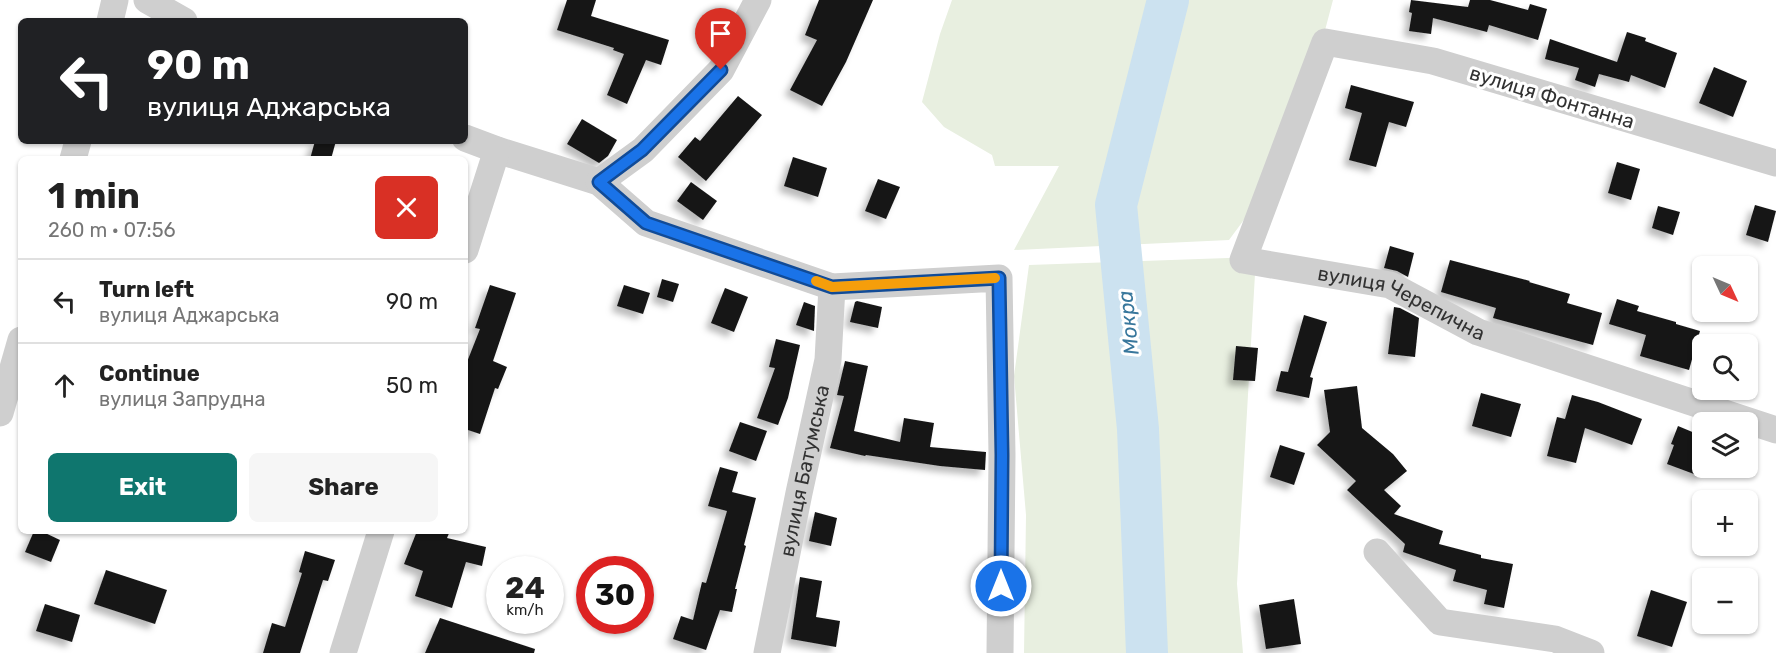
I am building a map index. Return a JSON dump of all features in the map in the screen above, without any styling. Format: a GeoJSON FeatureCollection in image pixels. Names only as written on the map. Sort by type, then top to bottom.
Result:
{"type":"FeatureCollection","features":[{"type":"Feature","properties":{"kind":"street"},"geometry":{"type":"LineString","coordinates":[[111,18],[115,0]]}},
{"type":"Feature","properties":{"kind":"street"},"geometry":{"type":"LineString","coordinates":[[147,0],[179,18]]}},
{"type":"Feature","properties":{"kind":"street"},"geometry":{"type":"LineString","coordinates":[[599,182],[642,150],[721,70],[758,0]]}},
{"type":"Feature","properties":{"kind":"street","name":"вулиця Фонтанна"},"geometry":{"type":"LineString","coordinates":[[1325,42],[1433,61],[1776,163]]}},
{"type":"Feature","properties":{"kind":"street","name":"вулиця Черепична"},"geometry":{"type":"LineString","coordinates":[[1325,42],[1243,260],[1390,285],[1478,332],[1776,430]]}},
{"type":"Feature","properties":{"kind":"street"},"geometry":{"type":"LineString","coordinates":[[468,139],[599,182],[646,223],[832,287],[999,278],[1002,455],[1000,653]]}},
{"type":"Feature","properties":{"kind":"street"},"geometry":{"type":"LineString","coordinates":[[468,241],[497,150]]}},
{"type":"Feature","properties":{"kind":"street","name":"вулиця Батумська"},"geometry":{"type":"LineString","coordinates":[[767,653],[828,360],[832,287]]}},
{"type":"Feature","properties":{"kind":"street"},"geometry":{"type":"LineString","coordinates":[[0,413],[18,350]]}},
{"type":"Feature","properties":{"kind":"street"},"geometry":{"type":"LineString","coordinates":[[343,653],[380,534]]}},
{"type":"Feature","properties":{"kind":"street"},"geometry":{"type":"LineString","coordinates":[[1377,552],[1440,622],[1556,639],[1591,653]]}},
{"type":"Feature","properties":{"kind":"green space"},"geometry":{"type":"Polygon","coordinates":[[[952,0],[1333,0],[1309,91],[1263,194],[1229,240],[1014,250],[1059,166],[995,166],[992,155],[944,127],[922,102],[940,34],[952,0]]]}},
{"type":"Feature","properties":{"kind":"green space"},"geometry":{"type":"Polygon","coordinates":[[[1256,257],[1237,584],[1243,653],[1024,653],[1026,515],[1014,376],[1029,265],[1256,257]]]}},
{"type":"Feature","properties":{"kind":"building"},"geometry":{"type":"Polygon","coordinates":[[[567,0],[596,0],[591,16],[669,40],[661,65],[646,60],[627,104],[607,95],[624,54],[613,50],[614,48],[557,30],[567,0]]]}},
{"type":"Feature","properties":{"kind":"building"},"geometry":{"type":"Polygon","coordinates":[[[819,0],[873,0],[846,62],[822,106],[790,90],[817,40],[805,35],[819,0]]]}},
{"type":"Feature","properties":{"kind":"building"},"geometry":{"type":"Polygon","coordinates":[[[1411,0],[1468,7],[1470,0],[1490,0],[1528,10],[1530,4],[1547,9],[1538,40],[1489,25],[1487,32],[1433,18],[1431,34],[1409,31],[1412,13],[1409,12],[1411,0]]]}},
{"type":"Feature","properties":{"kind":"building"},"geometry":{"type":"Polygon","coordinates":[[[1627,32],[1646,38],[1645,41],[1677,53],[1665,88],[1631,75],[1629,82],[1599,74],[1595,87],[1575,80],[1579,68],[1545,59],[1550,39],[1617,62],[1627,32]]]}},
{"type":"Feature","properties":{"kind":"building"},"geometry":{"type":"Polygon","coordinates":[[[1714,67],[1747,81],[1733,117],[1699,103],[1714,67]]]}},
{"type":"Feature","properties":{"kind":"building"},"geometry":{"type":"Polygon","coordinates":[[[1351,85],[1414,102],[1406,127],[1389,122],[1376,167],[1349,160],[1362,113],[1345,108],[1351,85]]]}},
{"type":"Feature","properties":{"kind":"building"},"geometry":{"type":"Polygon","coordinates":[[[738,96],[762,115],[706,181],[678,157],[695,137],[700,141],[738,96]]]}},
{"type":"Feature","properties":{"kind":"building"},"geometry":{"type":"Polygon","coordinates":[[[582,119],[617,140],[608,156],[599,163],[567,144],[582,119]]]}},
{"type":"Feature","properties":{"kind":"building"},"geometry":{"type":"Polygon","coordinates":[[[314,144],[335,144],[332,156],[311,156],[314,144]]]}},
{"type":"Feature","properties":{"kind":"building"},"geometry":{"type":"Polygon","coordinates":[[[793,157],[827,168],[818,197],[784,186],[793,157]]]}},
{"type":"Feature","properties":{"kind":"building"},"geometry":{"type":"Polygon","coordinates":[[[1617,162],[1640,169],[1631,200],[1608,193],[1617,162]]]}},
{"type":"Feature","properties":{"kind":"building"},"geometry":{"type":"Polygon","coordinates":[[[878,179],[900,187],[886,219],[865,211],[878,179]]]}},
{"type":"Feature","properties":{"kind":"building"},"geometry":{"type":"Polygon","coordinates":[[[691,182],[717,201],[703,220],[677,201],[691,182]]]}},
{"type":"Feature","properties":{"kind":"building"},"geometry":{"type":"Polygon","coordinates":[[[1755,205],[1776,211],[1768,242],[1746,235],[1755,205]]]}},
{"type":"Feature","properties":{"kind":"building"},"geometry":{"type":"Polygon","coordinates":[[[1658,206],[1680,212],[1673,235],[1652,228],[1658,206]]]}},
{"type":"Feature","properties":{"kind":"building"},"geometry":{"type":"Polygon","coordinates":[[[1390,246],[1414,253],[1408,277],[1384,268],[1390,246]]]}},
{"type":"Feature","properties":{"kind":"building"},"geometry":{"type":"Polygon","coordinates":[[[1450,260],[1570,294],[1567,303],[1602,313],[1593,345],[1493,318],[1496,308],[1441,292],[1450,260]]]}},
{"type":"Feature","properties":{"kind":"building"},"geometry":{"type":"Polygon","coordinates":[[[662,279],[679,284],[673,302],[657,297],[662,279]]]}},
{"type":"Feature","properties":{"kind":"building"},"geometry":{"type":"Polygon","coordinates":[[[490,285],[516,293],[493,361],[507,367],[498,389],[495,388],[480,434],[468,430],[468,359],[480,329],[475,328],[490,285]]]}},
{"type":"Feature","properties":{"kind":"building"},"geometry":{"type":"Polygon","coordinates":[[[624,285],[650,293],[643,314],[617,306],[624,285]]]}},
{"type":"Feature","properties":{"kind":"building"},"geometry":{"type":"Polygon","coordinates":[[[725,288],[748,297],[734,332],[711,323],[725,288]]]}},
{"type":"Feature","properties":{"kind":"building"},"geometry":{"type":"Polygon","coordinates":[[[1617,299],[1639,306],[1637,311],[1700,331],[1699,334],[1692,334],[1692,359],[1689,370],[1640,356],[1646,335],[1609,324],[1617,299]]]}},
{"type":"Feature","properties":{"kind":"building"},"geometry":{"type":"Polygon","coordinates":[[[857,301],[882,307],[878,328],[850,322],[857,301]]]}},
{"type":"Feature","properties":{"kind":"building"},"geometry":{"type":"Polygon","coordinates":[[[804,302],[815,306],[814,331],[796,325],[804,302]]]}},
{"type":"Feature","properties":{"kind":"building"},"geometry":{"type":"Polygon","coordinates":[[[1394,307],[1419,318],[1415,357],[1388,354],[1394,307]]]}},
{"type":"Feature","properties":{"kind":"building"},"geometry":{"type":"Polygon","coordinates":[[[1304,315],[1327,322],[1310,377],[1313,378],[1309,398],[1276,391],[1281,371],[1288,372],[1304,315]]]}},
{"type":"Feature","properties":{"kind":"building"},"geometry":{"type":"Polygon","coordinates":[[[776,339],[800,345],[788,398],[778,425],[757,418],[775,368],[769,367],[776,339]]]}},
{"type":"Feature","properties":{"kind":"building"},"geometry":{"type":"Polygon","coordinates":[[[1236,346],[1258,348],[1255,381],[1233,380],[1236,346]]]}},
{"type":"Feature","properties":{"kind":"building"},"geometry":{"type":"Polygon","coordinates":[[[845,361],[868,366],[854,431],[900,442],[904,418],[934,423],[930,447],[986,452],[985,470],[865,456],[830,448],[844,396],[837,395],[845,361]]]}},
{"type":"Feature","properties":{"kind":"building"},"geometry":{"type":"Polygon","coordinates":[[[1357,386],[1362,428],[1393,454],[1407,471],[1384,490],[1401,506],[1394,514],[1443,531],[1439,544],[1481,555],[1481,558],[1513,564],[1504,608],[1484,604],[1487,590],[1453,581],[1456,570],[1403,552],[1405,544],[1347,490],[1356,481],[1317,445],[1330,432],[1324,390],[1357,386]]]}},
{"type":"Feature","properties":{"kind":"building"},"geometry":{"type":"Polygon","coordinates":[[[1481,393],[1521,404],[1511,437],[1472,426],[1481,393]]]}},
{"type":"Feature","properties":{"kind":"building"},"geometry":{"type":"Polygon","coordinates":[[[1572,395],[1598,402],[1642,419],[1632,445],[1585,428],[1576,463],[1547,456],[1557,417],[1565,419],[1572,395]]]}},
{"type":"Feature","properties":{"kind":"building"},"geometry":{"type":"Polygon","coordinates":[[[740,422],[767,431],[756,461],[729,451],[740,422]]]}},
{"type":"Feature","properties":{"kind":"building"},"geometry":{"type":"Polygon","coordinates":[[[1678,426],[1692,432],[1692,473],[1667,464],[1674,445],[1671,444],[1678,426]]]}},
{"type":"Feature","properties":{"kind":"building"},"geometry":{"type":"Polygon","coordinates":[[[1280,445],[1305,453],[1294,485],[1270,477],[1280,445]]]}},
{"type":"Feature","properties":{"kind":"building"},"geometry":{"type":"Polygon","coordinates":[[[720,467],[738,472],[732,492],[756,498],[744,545],[746,546],[735,589],[737,589],[732,612],[720,610],[706,650],[673,639],[681,616],[693,620],[702,582],[706,583],[727,511],[708,506],[720,467]]]}},
{"type":"Feature","properties":{"kind":"building"},"geometry":{"type":"Polygon","coordinates":[[[815,512],[837,518],[831,546],[809,541],[815,512]]]}},
{"type":"Feature","properties":{"kind":"building"},"geometry":{"type":"Polygon","coordinates":[[[33,534],[47,534],[60,540],[51,562],[25,552],[33,534]]]}},
{"type":"Feature","properties":{"kind":"building"},"geometry":{"type":"Polygon","coordinates":[[[416,534],[449,534],[447,538],[486,547],[482,566],[466,562],[452,608],[415,596],[423,571],[404,564],[416,534]]]}},
{"type":"Feature","properties":{"kind":"building"},"geometry":{"type":"Polygon","coordinates":[[[305,551],[335,560],[328,581],[323,580],[300,653],[263,653],[272,623],[285,627],[302,573],[299,572],[305,551]]]}},
{"type":"Feature","properties":{"kind":"building"},"geometry":{"type":"Polygon","coordinates":[[[106,570],[167,590],[155,624],[94,604],[106,570]]]}},
{"type":"Feature","properties":{"kind":"building"},"geometry":{"type":"Polygon","coordinates":[[[800,577],[822,581],[816,617],[840,621],[836,647],[791,639],[800,577]]]}},
{"type":"Feature","properties":{"kind":"building"},"geometry":{"type":"Polygon","coordinates":[[[1651,590],[1687,602],[1672,647],[1637,636],[1651,590]]]}},
{"type":"Feature","properties":{"kind":"building"},"geometry":{"type":"Polygon","coordinates":[[[1294,599],[1301,644],[1266,649],[1259,605],[1294,599]]]}},
{"type":"Feature","properties":{"kind":"building"},"geometry":{"type":"Polygon","coordinates":[[[45,604],[80,615],[72,642],[36,631],[45,604]]]}},
{"type":"Feature","properties":{"kind":"building"},"geometry":{"type":"Polygon","coordinates":[[[440,618],[535,649],[534,653],[425,653],[440,618]]]}},
{"type":"Feature","properties":{"kind":"waterway","name":"Мокра"},"geometry":{"type":"LineString","coordinates":[[1147,653],[1138,429],[1116,205],[1168,0]]}},
{"type":"Feature","properties":{"kind":"slow traffic"},"geometry":{"type":"LineString","coordinates":[[816,281],[832,287],[995,278]]}},
{"type":"Feature","properties":{"kind":"route"},"geometry":{"type":"LineString","coordinates":[[721,70],[642,150],[599,182],[646,223],[832,287],[999,278],[1002,455],[1001,586]]}}]}
